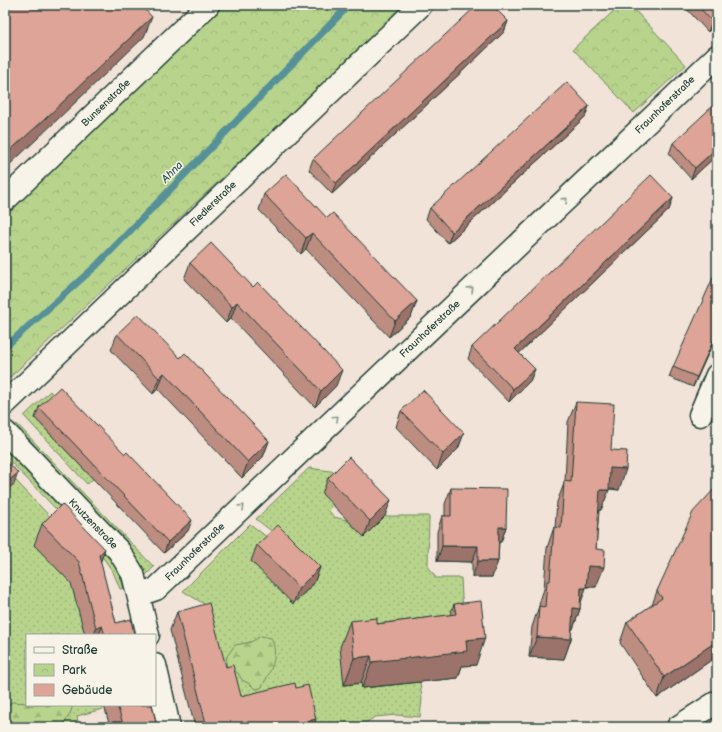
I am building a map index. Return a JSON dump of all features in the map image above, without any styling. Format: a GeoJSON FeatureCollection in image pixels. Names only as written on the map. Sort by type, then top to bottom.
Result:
{"type":"FeatureCollection","features":[{"type":"Feature","properties":{"kind":"street","name":"Bunsenstraße"},"geometry":{"type":"LineString","coordinates":[[5,200],[208,5]]}},
{"type":"Feature","properties":{"kind":"street","name":"Fiedlerstraße"},"geometry":{"type":"LineString","coordinates":[[5,404],[421,5]]}},
{"type":"Feature","properties":{"kind":"street","name":"Fraunhoferstraße"},"geometry":{"type":"LineString","coordinates":[[139,595],[156,589],[717,56]]}},
{"type":"Feature","properties":{"kind":"street"},"geometry":{"type":"LineString","coordinates":[[700,415],[717,375]]}},
{"type":"Feature","properties":{"kind":"street","name":"Knutzenstraße"},"geometry":{"type":"LineString","coordinates":[[5,432],[119,551],[133,574],[148,634]]}},
{"type":"Feature","properties":{"kind":"street"},"geometry":{"type":"LineString","coordinates":[[156,669],[169,727]]}},
{"type":"Feature","properties":{"kind":"street"},"geometry":{"type":"LineString","coordinates":[[678,727],[717,702]]}},
{"type":"Feature","properties":{"kind":"green space"},"geometry":{"type":"Polygon","coordinates":[[[220,5],[406,5],[5,382],[5,211],[70,152],[220,5]]]}},
{"type":"Feature","properties":{"kind":"green space"},"geometry":{"type":"Polygon","coordinates":[[[620,5],[630,5],[686,65],[634,113],[573,49],[620,5]]]}},
{"type":"Feature","properties":{"kind":"green space"},"geometry":{"type":"Polygon","coordinates":[[[50,391],[56,398],[35,418],[93,479],[87,484],[24,416],[50,391]]]}},
{"type":"Feature","properties":{"kind":"green space"},"geometry":{"type":"Polygon","coordinates":[[[17,424],[154,567],[146,575],[13,427],[17,424]]]}},
{"type":"Feature","properties":{"kind":"green space"},"geometry":{"type":"Polygon","coordinates":[[[5,447],[108,555],[117,568],[124,588],[120,589],[113,572],[104,559],[5,456],[5,447]]]}},
{"type":"Feature","properties":{"kind":"green space"},"geometry":{"type":"Polygon","coordinates":[[[309,468],[344,473],[334,506],[329,511],[334,517],[347,520],[364,536],[385,516],[429,516],[428,566],[436,578],[461,578],[463,615],[344,685],[361,683],[362,688],[420,682],[422,699],[420,717],[396,715],[375,717],[365,723],[350,727],[307,727],[233,707],[218,652],[214,622],[204,604],[183,591],[250,524],[272,541],[293,604],[314,584],[307,559],[256,519],[309,468]]]}},
{"type":"Feature","properties":{"kind":"green space"},"geometry":{"type":"Polygon","coordinates":[[[5,469],[56,523],[77,590],[85,634],[26,634],[26,706],[110,706],[77,716],[79,727],[5,727],[5,492],[13,484],[5,469]]]}},
{"type":"Feature","properties":{"kind":"green space"},"geometry":{"type":"Polygon","coordinates":[[[261,636],[271,638],[274,645],[274,658],[273,664],[261,688],[255,689],[250,684],[242,680],[238,673],[226,666],[227,656],[235,645],[251,642],[261,636]]]}},
{"type":"Feature","properties":{"kind":"green space"},"geometry":{"type":"Polygon","coordinates":[[[12,702],[26,703],[26,706],[73,706],[70,714],[62,727],[5,727],[5,707],[12,702]]]}},
{"type":"Feature","properties":{"kind":"building"},"geometry":{"type":"Polygon","coordinates":[[[5,5],[141,5],[152,17],[5,155],[5,5]]]}},
{"type":"Feature","properties":{"kind":"building"},"geometry":{"type":"Polygon","coordinates":[[[477,5],[492,5],[508,21],[336,183],[313,159],[477,5]]]}},
{"type":"Feature","properties":{"kind":"building"},"geometry":{"type":"Polygon","coordinates":[[[697,5],[717,5],[717,16],[712,21],[697,5]]]}},
{"type":"Feature","properties":{"kind":"building"},"geometry":{"type":"Polygon","coordinates":[[[567,82],[589,106],[452,232],[430,208],[567,82]]]}},
{"type":"Feature","properties":{"kind":"building"},"geometry":{"type":"Polygon","coordinates":[[[717,102],[717,148],[695,168],[673,143],[717,102]]]}},
{"type":"Feature","properties":{"kind":"building"},"geometry":{"type":"Polygon","coordinates":[[[286,174],[327,218],[333,213],[417,301],[395,321],[312,233],[306,238],[264,194],[286,174]]]}},
{"type":"Feature","properties":{"kind":"building"},"geometry":{"type":"Polygon","coordinates":[[[651,175],[673,198],[515,349],[535,369],[513,389],[472,347],[651,175]]]}},
{"type":"Feature","properties":{"kind":"building"},"geometry":{"type":"Polygon","coordinates":[[[211,243],[253,287],[258,282],[342,370],[321,391],[237,302],[232,307],[190,263],[211,243]]]}},
{"type":"Feature","properties":{"kind":"building"},"geometry":{"type":"Polygon","coordinates":[[[717,269],[717,332],[697,377],[673,367],[717,269]]]}},
{"type":"Feature","properties":{"kind":"building"},"geometry":{"type":"Polygon","coordinates":[[[138,314],[180,358],[185,353],[269,441],[248,462],[164,373],[159,378],[117,334],[138,314]]]}},
{"type":"Feature","properties":{"kind":"building"},"geometry":{"type":"Polygon","coordinates":[[[60,387],[125,454],[127,452],[192,520],[168,542],[39,407],[60,387]]]}},
{"type":"Feature","properties":{"kind":"building"},"geometry":{"type":"Polygon","coordinates":[[[423,390],[464,433],[443,454],[401,411],[423,390]]]}},
{"type":"Feature","properties":{"kind":"building"},"geometry":{"type":"Polygon","coordinates":[[[576,402],[614,404],[611,450],[627,451],[626,469],[610,468],[609,490],[600,490],[596,549],[605,550],[604,567],[588,566],[586,588],[581,588],[580,609],[573,608],[571,639],[537,637],[539,606],[545,607],[547,581],[550,581],[554,527],[561,528],[564,481],[571,482],[576,402]]]}},
{"type":"Feature","properties":{"kind":"building"},"geometry":{"type":"Polygon","coordinates":[[[349,457],[391,500],[370,521],[328,478],[349,457]]]}},
{"type":"Feature","properties":{"kind":"building"},"geometry":{"type":"Polygon","coordinates":[[[5,459],[18,473],[5,484],[5,459]]]}},
{"type":"Feature","properties":{"kind":"building"},"geometry":{"type":"Polygon","coordinates":[[[717,486],[717,641],[664,677],[627,622],[662,598],[657,591],[693,512],[717,486]]]}},
{"type":"Feature","properties":{"kind":"building"},"geometry":{"type":"Polygon","coordinates":[[[451,488],[507,489],[506,527],[499,527],[498,561],[478,561],[478,546],[442,546],[442,516],[451,516],[451,488]]]}},
{"type":"Feature","properties":{"kind":"building"},"geometry":{"type":"Polygon","coordinates":[[[62,504],[105,549],[99,555],[116,623],[131,619],[134,634],[105,634],[102,626],[96,628],[79,562],[42,524],[62,504]]]}},
{"type":"Feature","properties":{"kind":"building"},"geometry":{"type":"Polygon","coordinates":[[[278,525],[320,567],[299,588],[257,545],[278,525]]]}},
{"type":"Feature","properties":{"kind":"building"},"geometry":{"type":"Polygon","coordinates":[[[481,601],[485,638],[466,640],[467,651],[372,662],[371,656],[354,658],[350,621],[377,618],[377,624],[456,614],[454,604],[481,601]]]}},
{"type":"Feature","properties":{"kind":"building"},"geometry":{"type":"Polygon","coordinates":[[[209,603],[226,667],[233,665],[241,696],[295,683],[296,688],[308,685],[316,719],[285,727],[207,727],[177,612],[209,603]]]}},
{"type":"Feature","properties":{"kind":"building"},"geometry":{"type":"Polygon","coordinates":[[[117,706],[152,706],[157,727],[110,727],[123,724],[117,706]]]}},
{"type":"Feature","properties":{"kind":"waterway","name":"Ahna"},"geometry":{"type":"LineString","coordinates":[[5,347],[96,266],[349,5]]}}]}
